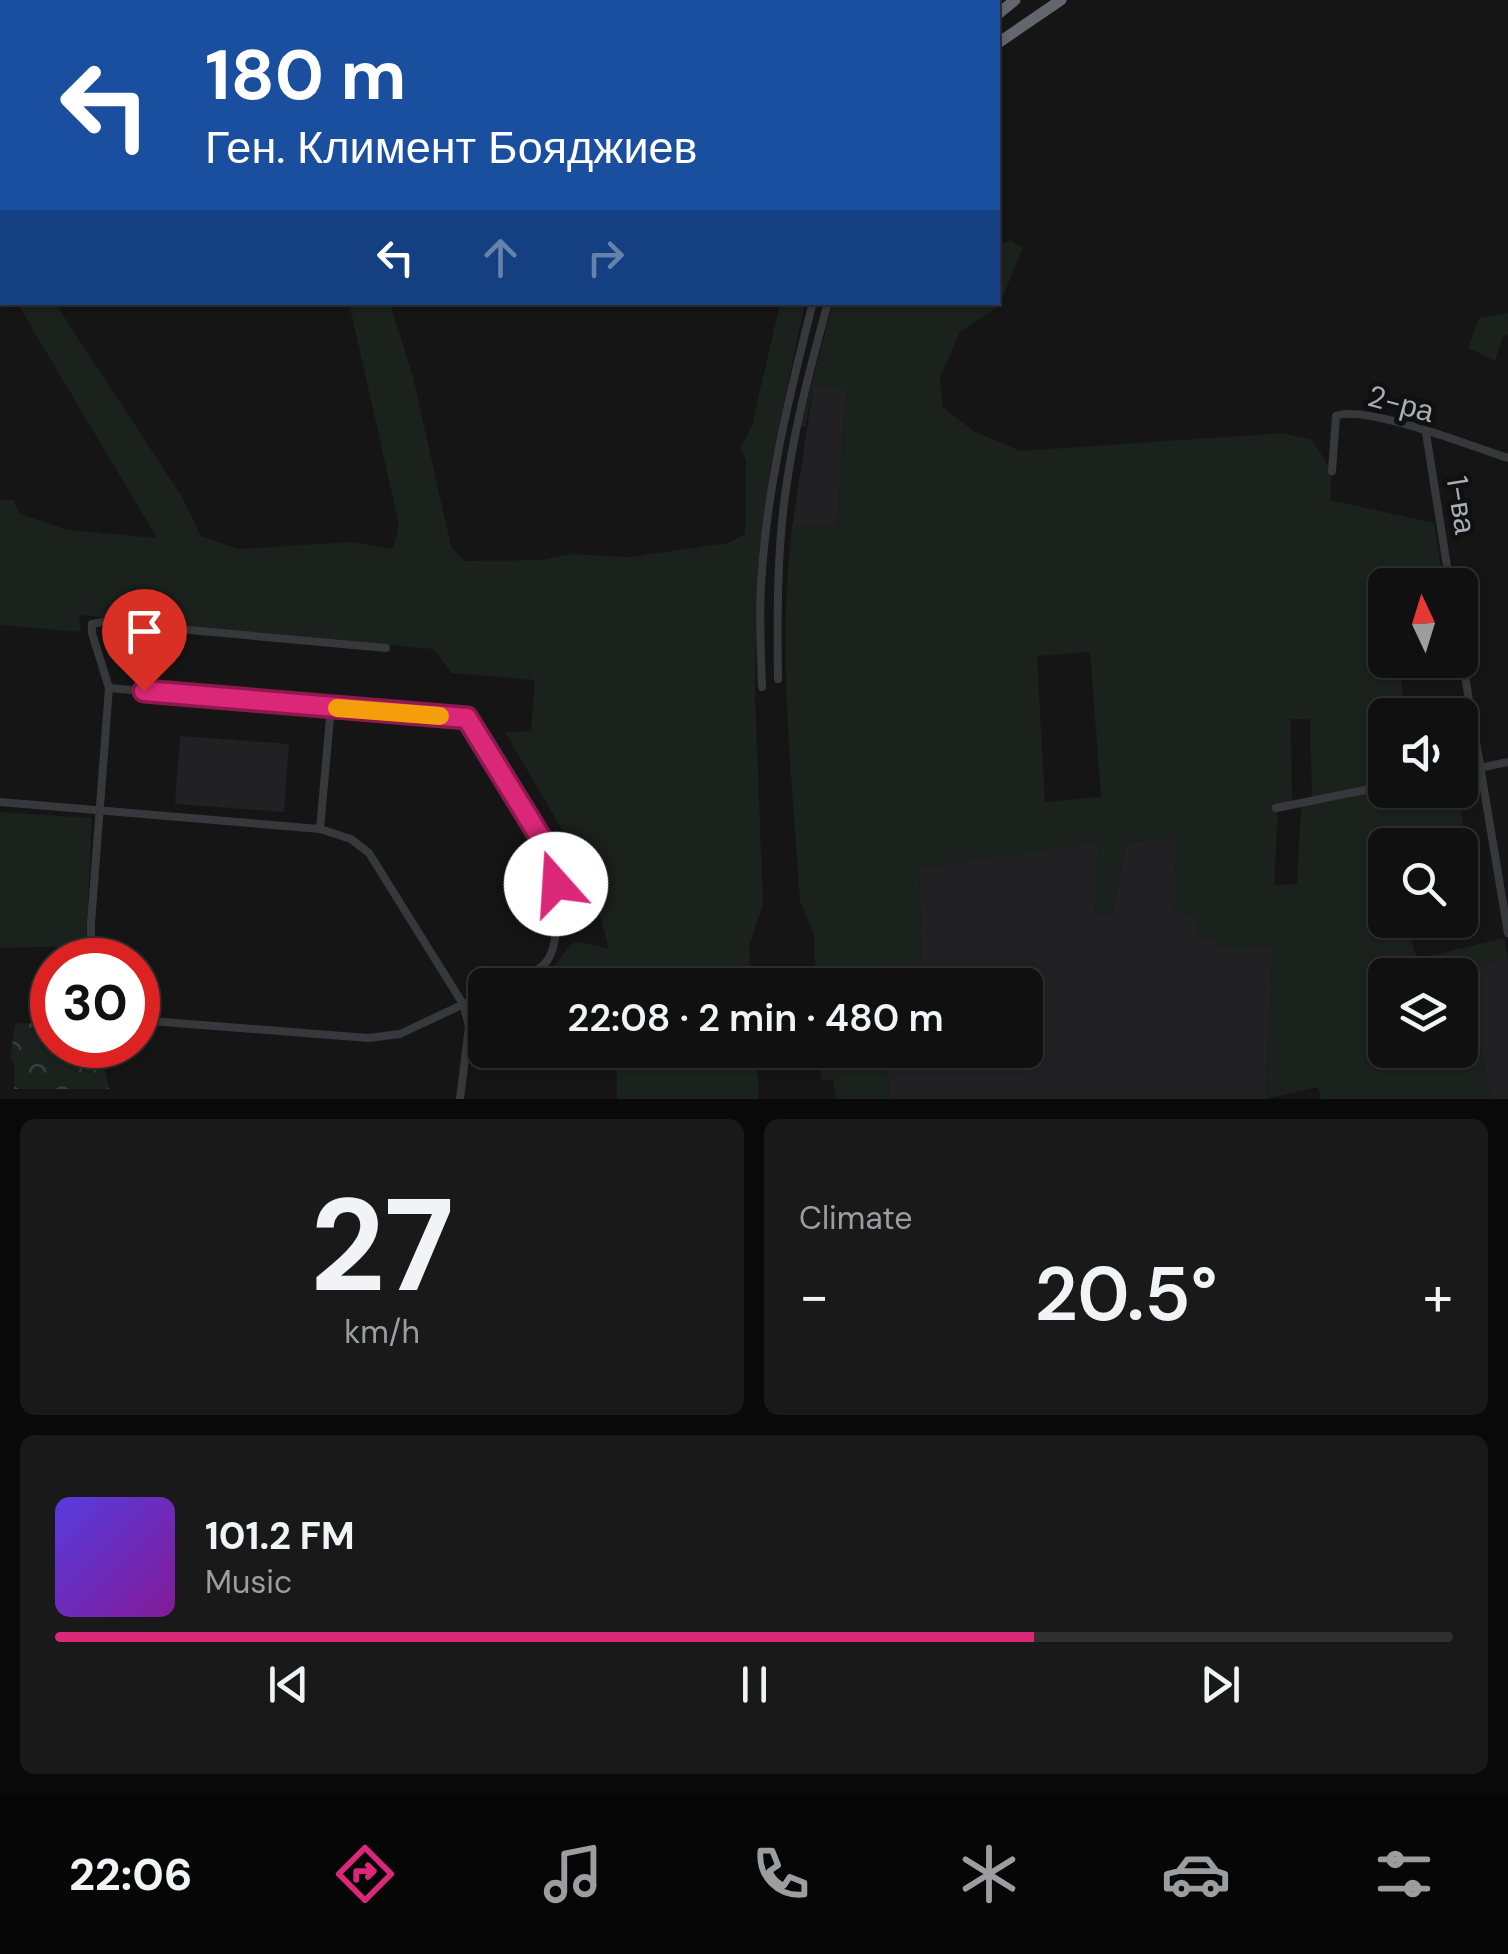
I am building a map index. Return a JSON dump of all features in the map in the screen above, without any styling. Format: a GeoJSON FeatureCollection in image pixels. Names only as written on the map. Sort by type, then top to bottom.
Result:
{"type":"FeatureCollection","features":[{"type":"Feature","properties":{"kind":"highway"},"geometry":{"type":"LineString","coordinates":[[823,0],[854,0]]}},
{"type":"Feature","properties":{"kind":"highway"},"geometry":{"type":"LineString","coordinates":[[1000,42],[1061,0]]}},
{"type":"Feature","properties":{"kind":"street"},"geometry":{"type":"LineString","coordinates":[[762,687],[761,587],[768,518],[778,446],[812,305]]}},
{"type":"Feature","properties":{"kind":"street"},"geometry":{"type":"LineString","coordinates":[[778,679],[778,582],[788,473],[827,305]]}},
{"type":"Feature","properties":{"kind":"street","name":"2-ра"},"geometry":{"type":"LineString","coordinates":[[1332,471],[1336,416],[1344,412],[1376,416],[1508,458]]}},
{"type":"Feature","properties":{"kind":"street","name":"1-ва"},"geometry":{"type":"LineString","coordinates":[[1426,433],[1447,568]]}},
{"type":"Feature","properties":{"kind":"street"},"geometry":{"type":"LineString","coordinates":[[91,938],[108,688],[92,624],[386,648]]}},
{"type":"Feature","properties":{"kind":"street"},"geometry":{"type":"LineString","coordinates":[[1465,678],[1508,933]]}},
{"type":"Feature","properties":{"kind":"street"},"geometry":{"type":"LineString","coordinates":[[108,688],[467,718],[550,853],[556,876],[550,957],[540,968]]}},
{"type":"Feature","properties":{"kind":"street"},"geometry":{"type":"LineString","coordinates":[[320,829],[331,707]]}},
{"type":"Feature","properties":{"kind":"street"},"geometry":{"type":"LineString","coordinates":[[1480,768],[1508,762]]}},
{"type":"Feature","properties":{"kind":"street"},"geometry":{"type":"LineString","coordinates":[[1276,808],[1368,789]]}},
{"type":"Feature","properties":{"kind":"street"},"geometry":{"type":"LineString","coordinates":[[0,802],[320,829],[351,838],[368,853],[463,1004],[469,1026],[460,1099]]}},
{"type":"Feature","properties":{"kind":"street"},"geometry":{"type":"LineString","coordinates":[[160,1022],[368,1038],[400,1034],[468,1002]]}},
{"type":"Feature","properties":{"kind":"shaded area"},"geometry":{"type":"Polygon","coordinates":[[[813,389],[847,389],[837,524],[792,528],[813,389]]]}},
{"type":"Feature","properties":{"kind":"shaded area"},"geometry":{"type":"Polygon","coordinates":[[[180,736],[289,744],[284,812],[175,804],[180,736]]]}},
{"type":"Feature","properties":{"kind":"shaded area"},"geometry":{"type":"Polygon","coordinates":[[[1177,836],[1197,915],[1216,940],[1273,947],[1266,1099],[890,1099],[887,1068],[1043,1068],[1043,968],[881,968],[881,965],[922,965],[919,868],[1100,842],[1095,913],[1112,914],[1126,843],[1177,836]]]}},
{"type":"Feature","properties":{"kind":"shaded area"},"geometry":{"type":"Polygon","coordinates":[[[1508,958],[1508,1099],[1492,1099],[1478,1038],[1478,965],[1508,958]]]}},
{"type":"Feature","properties":{"kind":"green space"},"geometry":{"type":"Polygon","coordinates":[[[1011,241],[1023,248],[1000,304],[1000,244],[1011,241]]]}},
{"type":"Feature","properties":{"kind":"green space"},"geometry":{"type":"Polygon","coordinates":[[[18,305],[56,305],[182,497],[201,536],[238,549],[353,542],[393,549],[399,525],[349,305],[391,305],[413,377],[451,546],[464,561],[543,560],[570,554],[630,557],[728,543],[745,534],[746,461],[740,448],[752,426],[780,305],[805,305],[770,469],[758,567],[755,693],[763,904],[749,946],[750,968],[552,968],[575,941],[609,949],[600,916],[596,873],[571,845],[505,732],[531,731],[535,680],[452,673],[433,649],[79,615],[81,632],[0,625],[0,500],[13,500],[20,514],[68,530],[157,538],[18,305]]]}},
{"type":"Feature","properties":{"kind":"green space"},"geometry":{"type":"Polygon","coordinates":[[[832,305],[999,305],[960,332],[940,378],[943,407],[975,432],[1021,451],[1283,433],[1312,440],[1332,471],[1330,500],[1434,523],[1441,568],[1368,568],[1368,678],[1401,678],[1403,698],[1368,698],[1368,789],[1312,799],[1310,719],[1291,719],[1292,802],[1278,810],[1274,885],[1297,884],[1301,807],[1368,794],[1368,808],[1462,808],[1463,828],[1368,828],[1368,938],[1411,938],[1417,958],[1368,958],[1368,1068],[1478,1068],[1478,1037],[1492,1099],[1321,1099],[1318,1087],[1266,1099],[1273,947],[1217,949],[1216,940],[1196,938],[1197,916],[1174,913],[1176,836],[1126,843],[1112,914],[1095,913],[1099,843],[919,868],[922,965],[815,968],[814,935],[800,901],[790,761],[788,575],[792,528],[837,524],[847,389],[813,389],[805,427],[800,427],[832,305]],[[1090,652],[1037,656],[1045,802],[1101,797],[1090,652]]]}},
{"type":"Feature","properties":{"kind":"green space"},"geometry":{"type":"Polygon","coordinates":[[[1508,313],[1508,335],[1503,336],[1495,361],[1468,348],[1479,318],[1508,313]]]}},
{"type":"Feature","properties":{"kind":"green space"},"geometry":{"type":"Polygon","coordinates":[[[0,812],[92,818],[86,938],[30,938],[30,947],[0,948],[0,812]]]}},
{"type":"Feature","properties":{"kind":"green space"},"geometry":{"type":"Polygon","coordinates":[[[1504,938],[1508,958],[1478,965],[1478,958],[1421,958],[1504,938]]]}},
{"type":"Feature","properties":{"kind":"green space"},"geometry":{"type":"Polygon","coordinates":[[[30,1023],[30,1068],[105,1068],[109,1089],[14,1089],[15,1063],[10,1059],[15,1026],[30,1023]]]}},
{"type":"Feature","properties":{"kind":"green space"},"geometry":{"type":"Polygon","coordinates":[[[617,1068],[757,1068],[759,1099],[617,1099],[617,1068]]]}},
{"type":"Feature","properties":{"kind":"green space"},"geometry":{"type":"Polygon","coordinates":[[[821,1068],[887,1068],[890,1099],[836,1099],[833,1079],[821,1081],[821,1068]]]}},
{"type":"Feature","properties":{"kind":"slow traffic"},"geometry":{"type":"LineString","coordinates":[[337,708],[440,716]]}},
{"type":"Feature","properties":{"kind":"route"},"geometry":{"type":"LineString","coordinates":[[144,691],[467,718],[550,853],[556,884]]}}]}
